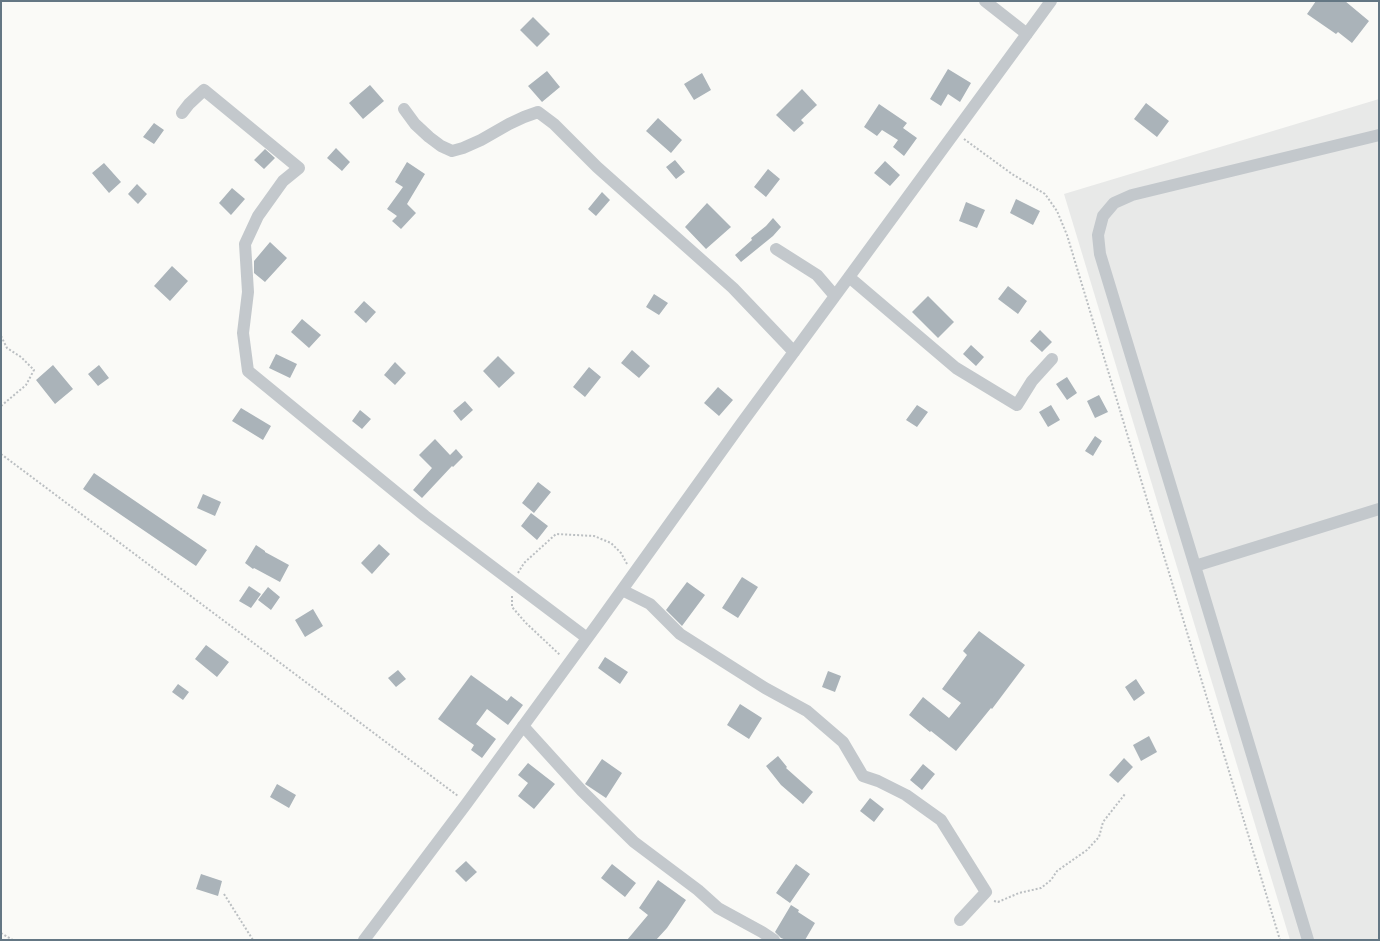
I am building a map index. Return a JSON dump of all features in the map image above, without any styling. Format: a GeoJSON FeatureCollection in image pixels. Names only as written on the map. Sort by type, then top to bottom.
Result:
{"type":"FeatureCollection","features":[{"type":"Feature","properties":{"kind":"street"},"geometry":{"type":"LineString","coordinates":[[985,1],[1027,34]]}},
{"type":"Feature","properties":{"kind":"street"},"geometry":{"type":"LineString","coordinates":[[364,940],[467,803],[741,424],[1051,1]]}},
{"type":"Feature","properties":{"kind":"street"},"geometry":{"type":"LineString","coordinates":[[182,113],[204,90],[299,168],[283,182],[258,216],[244,244],[248,292],[243,333],[248,371],[419,511],[587,638]]}},
{"type":"Feature","properties":{"kind":"street"},"geometry":{"type":"LineString","coordinates":[[404,109],[415,124],[429,137],[441,146],[452,151],[481,140],[519,119],[538,112],[554,124],[597,167],[733,288],[794,352]]}},
{"type":"Feature","properties":{"kind":"street"},"geometry":{"type":"LineString","coordinates":[[1308,940],[1100,254],[1098,235],[1103,216],[1114,203],[1132,195],[1379,135]]}},
{"type":"Feature","properties":{"kind":"street"},"geometry":{"type":"LineString","coordinates":[[776,249],[817,275],[835,296]]}},
{"type":"Feature","properties":{"kind":"street"},"geometry":{"type":"LineString","coordinates":[[849,277],[956,368],[1017,405],[1032,381],[1052,359]]}},
{"type":"Feature","properties":{"kind":"street"},"geometry":{"type":"LineString","coordinates":[[1195,566],[1379,509]]}},
{"type":"Feature","properties":{"kind":"street"},"geometry":{"type":"LineString","coordinates":[[622,590],[650,604],[680,634],[765,688],[807,711],[843,742],[863,776],[878,781],[906,795],[941,820],[986,892],[960,920]]}},
{"type":"Feature","properties":{"kind":"street"},"geometry":{"type":"LineString","coordinates":[[523,726],[582,791],[634,842],[698,890],[718,908],[774,940]]}},
{"type":"Feature","properties":{"kind":"path"},"geometry":{"type":"LineString","coordinates":[[955,132],[988,157],[1045,194],[1057,211],[1064,229],[1280,940]]}},
{"type":"Feature","properties":{"kind":"path"},"geometry":{"type":"LineString","coordinates":[[1,336],[7,348],[21,356],[34,370],[26,385],[1,406]]}},
{"type":"Feature","properties":{"kind":"path"},"geometry":{"type":"LineString","coordinates":[[1,454],[467,803]]}},
{"type":"Feature","properties":{"kind":"path"},"geometry":{"type":"LineString","coordinates":[[569,663],[526,623],[512,607],[513,582],[524,563],[556,534],[594,536],[611,543],[622,553],[632,576]]}},
{"type":"Feature","properties":{"kind":"path"},"geometry":{"type":"LineString","coordinates":[[981,897],[998,902],[1019,893],[1041,888],[1051,880],[1057,871],[1087,850],[1099,837],[1103,822],[1125,794]]}},
{"type":"Feature","properties":{"kind":"path"},"geometry":{"type":"LineString","coordinates":[[224,894],[253,940]]}},
{"type":"Feature","properties":{"kind":"path"},"geometry":{"type":"LineString","coordinates":[[1,933],[13,940]]}},
{"type":"Feature","properties":{"kind":"shaded area"},"geometry":{"type":"Polygon","coordinates":[[[1379,99],[1379,940],[1290,940],[1064,194],[1379,99]]]}},
{"type":"Feature","properties":{"kind":"building"},"geometry":{"type":"Polygon","coordinates":[[[1316,1],[1345,1],[1369,21],[1352,43],[1338,32],[1336,34],[1307,14],[1316,1]]]}},
{"type":"Feature","properties":{"kind":"building"},"geometry":{"type":"Polygon","coordinates":[[[533,17],[550,34],[537,47],[520,30],[533,17]]]}},
{"type":"Feature","properties":{"kind":"building"},"geometry":{"type":"Polygon","coordinates":[[[948,69],[971,83],[960,102],[948,94],[941,106],[930,99],[948,69]]]}},
{"type":"Feature","properties":{"kind":"building"},"geometry":{"type":"Polygon","coordinates":[[[547,71],[560,87],[542,102],[528,86],[547,71]]]}},
{"type":"Feature","properties":{"kind":"building"},"geometry":{"type":"Polygon","coordinates":[[[702,73],[711,90],[694,100],[684,84],[702,73]]]}},
{"type":"Feature","properties":{"kind":"building"},"geometry":{"type":"Polygon","coordinates":[[[370,85],[384,101],[363,119],[349,103],[370,85]]]}},
{"type":"Feature","properties":{"kind":"building"},"geometry":{"type":"Polygon","coordinates":[[[802,89],[817,105],[801,120],[804,123],[794,132],[776,115],[802,89]]]}},
{"type":"Feature","properties":{"kind":"building"},"geometry":{"type":"Polygon","coordinates":[[[1146,103],[1169,121],[1157,137],[1134,119],[1146,103]]]}},
{"type":"Feature","properties":{"kind":"building"},"geometry":{"type":"Polygon","coordinates":[[[879,104],[907,123],[903,128],[917,138],[904,156],[893,147],[898,140],[882,130],[877,136],[864,127],[879,104]]]}},
{"type":"Feature","properties":{"kind":"building"},"geometry":{"type":"Polygon","coordinates":[[[658,118],[682,140],[671,153],[646,131],[658,118]]]}},
{"type":"Feature","properties":{"kind":"building"},"geometry":{"type":"Polygon","coordinates":[[[154,123],[164,130],[154,144],[143,137],[154,123]]]}},
{"type":"Feature","properties":{"kind":"building"},"geometry":{"type":"Polygon","coordinates":[[[336,148],[350,162],[342,171],[327,158],[336,148]]]}},
{"type":"Feature","properties":{"kind":"building"},"geometry":{"type":"Polygon","coordinates":[[[265,149],[275,158],[264,169],[254,160],[265,149]]]}},
{"type":"Feature","properties":{"kind":"building"},"geometry":{"type":"Polygon","coordinates":[[[675,160],[685,172],[676,179],[666,167],[675,160]]]}},
{"type":"Feature","properties":{"kind":"building"},"geometry":{"type":"Polygon","coordinates":[[[885,161],[900,175],[890,186],[874,173],[885,161]]]}},
{"type":"Feature","properties":{"kind":"building"},"geometry":{"type":"Polygon","coordinates":[[[407,162],[425,174],[407,204],[416,213],[401,229],[392,221],[397,216],[387,209],[403,187],[395,182],[407,162]]]}},
{"type":"Feature","properties":{"kind":"building"},"geometry":{"type":"Polygon","coordinates":[[[104,163],[121,182],[109,193],[92,173],[104,163]]]}},
{"type":"Feature","properties":{"kind":"building"},"geometry":{"type":"Polygon","coordinates":[[[768,169],[780,179],[766,197],[754,187],[768,169]]]}},
{"type":"Feature","properties":{"kind":"building"},"geometry":{"type":"Polygon","coordinates":[[[137,184],[147,194],[138,204],[128,194],[137,184]]]}},
{"type":"Feature","properties":{"kind":"building"},"geometry":{"type":"Polygon","coordinates":[[[232,188],[245,199],[231,215],[219,203],[232,188]]]}},
{"type":"Feature","properties":{"kind":"building"},"geometry":{"type":"Polygon","coordinates":[[[602,192],[610,200],[596,216],[588,209],[602,192]]]}},
{"type":"Feature","properties":{"kind":"building"},"geometry":{"type":"Polygon","coordinates":[[[1016,199],[1040,211],[1033,225],[1010,213],[1016,199]]]}},
{"type":"Feature","properties":{"kind":"building"},"geometry":{"type":"Polygon","coordinates":[[[966,202],[985,210],[977,228],[959,221],[966,202]]]}},
{"type":"Feature","properties":{"kind":"building"},"geometry":{"type":"Polygon","coordinates":[[[707,203],[731,227],[706,249],[685,227],[707,203]]]}},
{"type":"Feature","properties":{"kind":"building"},"geometry":{"type":"Polygon","coordinates":[[[773,218],[781,227],[773,236],[741,262],[735,255],[773,218]]]}},
{"type":"Feature","properties":{"kind":"building"},"geometry":{"type":"Polygon","coordinates":[[[270,242],[287,258],[265,282],[254,273],[254,261],[270,242]]]}},
{"type":"Feature","properties":{"kind":"building"},"geometry":{"type":"Polygon","coordinates":[[[172,266],[188,281],[170,301],[154,286],[172,266]]]}},
{"type":"Feature","properties":{"kind":"building"},"geometry":{"type":"Polygon","coordinates":[[[1008,286],[1027,301],[1018,314],[998,299],[1008,286]]]}},
{"type":"Feature","properties":{"kind":"building"},"geometry":{"type":"Polygon","coordinates":[[[654,294],[668,303],[659,315],[646,307],[654,294]]]}},
{"type":"Feature","properties":{"kind":"building"},"geometry":{"type":"Polygon","coordinates":[[[928,296],[954,322],[938,338],[912,312],[928,296]]]}},
{"type":"Feature","properties":{"kind":"building"},"geometry":{"type":"Polygon","coordinates":[[[364,301],[376,312],[366,323],[354,312],[364,301]]]}},
{"type":"Feature","properties":{"kind":"building"},"geometry":{"type":"Polygon","coordinates":[[[302,319],[321,335],[309,348],[291,332],[302,319]]]}},
{"type":"Feature","properties":{"kind":"building"},"geometry":{"type":"Polygon","coordinates":[[[1040,330],[1052,342],[1042,352],[1030,341],[1040,330]]]}},
{"type":"Feature","properties":{"kind":"building"},"geometry":{"type":"Polygon","coordinates":[[[971,345],[984,357],[976,366],[963,354],[971,345]]]}},
{"type":"Feature","properties":{"kind":"building"},"geometry":{"type":"Polygon","coordinates":[[[632,350],[650,366],[639,378],[621,363],[632,350]]]}},
{"type":"Feature","properties":{"kind":"building"},"geometry":{"type":"Polygon","coordinates":[[[276,354],[297,364],[290,378],[269,368],[276,354]]]}},
{"type":"Feature","properties":{"kind":"building"},"geometry":{"type":"Polygon","coordinates":[[[498,356],[515,373],[499,388],[483,371],[498,356]]]}},
{"type":"Feature","properties":{"kind":"building"},"geometry":{"type":"Polygon","coordinates":[[[395,362],[406,373],[395,385],[384,375],[395,362]]]}},
{"type":"Feature","properties":{"kind":"building"},"geometry":{"type":"Polygon","coordinates":[[[53,365],[73,389],[55,404],[36,380],[53,365]]]}},
{"type":"Feature","properties":{"kind":"building"},"geometry":{"type":"Polygon","coordinates":[[[99,365],[109,378],[98,386],[88,374],[99,365]]]}},
{"type":"Feature","properties":{"kind":"building"},"geometry":{"type":"Polygon","coordinates":[[[589,367],[601,377],[585,397],[573,387],[589,367]]]}},
{"type":"Feature","properties":{"kind":"building"},"geometry":{"type":"Polygon","coordinates":[[[1067,377],[1077,393],[1067,400],[1056,384],[1067,377]]]}},
{"type":"Feature","properties":{"kind":"building"},"geometry":{"type":"Polygon","coordinates":[[[718,387],[733,400],[719,416],[704,403],[718,387]]]}},
{"type":"Feature","properties":{"kind":"building"},"geometry":{"type":"Polygon","coordinates":[[[1099,395],[1108,412],[1095,418],[1087,401],[1099,395]]]}},
{"type":"Feature","properties":{"kind":"building"},"geometry":{"type":"Polygon","coordinates":[[[465,401],[473,410],[461,421],[453,411],[465,401]]]}},
{"type":"Feature","properties":{"kind":"building"},"geometry":{"type":"Polygon","coordinates":[[[917,405],[928,412],[917,427],[906,420],[917,405]]]}},
{"type":"Feature","properties":{"kind":"building"},"geometry":{"type":"Polygon","coordinates":[[[1051,405],[1060,420],[1048,427],[1039,412],[1051,405]]]}},
{"type":"Feature","properties":{"kind":"building"},"geometry":{"type":"Polygon","coordinates":[[[241,408],[271,426],[263,440],[232,421],[241,408]]]}},
{"type":"Feature","properties":{"kind":"building"},"geometry":{"type":"Polygon","coordinates":[[[360,410],[371,419],[362,429],[352,421],[360,410]]]}},
{"type":"Feature","properties":{"kind":"building"},"geometry":{"type":"Polygon","coordinates":[[[1095,436],[1102,441],[1093,456],[1085,451],[1095,436]]]}},
{"type":"Feature","properties":{"kind":"building"},"geometry":{"type":"Polygon","coordinates":[[[435,439],[450,455],[456,449],[463,457],[453,467],[452,466],[422,498],[413,490],[432,468],[419,455],[435,439]]]}},
{"type":"Feature","properties":{"kind":"building"},"geometry":{"type":"Polygon","coordinates":[[[94,473],[207,550],[196,566],[83,489],[94,473]]]}},
{"type":"Feature","properties":{"kind":"building"},"geometry":{"type":"Polygon","coordinates":[[[538,482],[551,492],[534,513],[522,503],[538,482]]]}},
{"type":"Feature","properties":{"kind":"building"},"geometry":{"type":"Polygon","coordinates":[[[203,494],[221,502],[215,516],[197,508],[203,494]]]}},
{"type":"Feature","properties":{"kind":"building"},"geometry":{"type":"Polygon","coordinates":[[[531,513],[548,526],[537,540],[521,526],[531,513]]]}},
{"type":"Feature","properties":{"kind":"building"},"geometry":{"type":"Polygon","coordinates":[[[379,544],[390,554],[372,574],[361,563],[379,544]]]}},
{"type":"Feature","properties":{"kind":"building"},"geometry":{"type":"Polygon","coordinates":[[[256,545],[265,552],[289,565],[280,582],[254,568],[253,569],[245,563],[256,545]]]}},
{"type":"Feature","properties":{"kind":"building"},"geometry":{"type":"Polygon","coordinates":[[[742,577],[758,587],[738,618],[722,608],[742,577]]]}},
{"type":"Feature","properties":{"kind":"building"},"geometry":{"type":"Polygon","coordinates":[[[687,582],[705,595],[682,626],[666,610],[687,582]]]}},
{"type":"Feature","properties":{"kind":"building"},"geometry":{"type":"Polygon","coordinates":[[[249,586],[261,594],[251,608],[239,601],[249,586]]]}},
{"type":"Feature","properties":{"kind":"building"},"geometry":{"type":"Polygon","coordinates":[[[268,587],[280,597],[271,610],[258,600],[268,587]]]}},
{"type":"Feature","properties":{"kind":"building"},"geometry":{"type":"Polygon","coordinates":[[[313,609],[323,626],[305,637],[295,620],[313,609]]]}},
{"type":"Feature","properties":{"kind":"building"},"geometry":{"type":"Polygon","coordinates":[[[979,631],[1025,665],[992,709],[991,708],[956,751],[909,715],[923,697],[949,718],[961,703],[942,689],[967,655],[963,651],[979,631]]]}},
{"type":"Feature","properties":{"kind":"building"},"geometry":{"type":"Polygon","coordinates":[[[206,645],[229,662],[217,677],[195,659],[206,645]]]}},
{"type":"Feature","properties":{"kind":"building"},"geometry":{"type":"Polygon","coordinates":[[[605,657],[628,672],[620,684],[598,668],[605,657]]]}},
{"type":"Feature","properties":{"kind":"building"},"geometry":{"type":"Polygon","coordinates":[[[398,670],[406,679],[396,687],[388,678],[398,670]]]}},
{"type":"Feature","properties":{"kind":"building"},"geometry":{"type":"Polygon","coordinates":[[[828,671],[841,676],[835,692],[822,687],[828,671]]]}},
{"type":"Feature","properties":{"kind":"building"},"geometry":{"type":"Polygon","coordinates":[[[471,675],[507,701],[511,696],[523,705],[508,725],[487,709],[476,724],[496,739],[482,758],[471,750],[474,745],[438,719],[471,675]]]}},
{"type":"Feature","properties":{"kind":"building"},"geometry":{"type":"Polygon","coordinates":[[[1136,679],[1145,693],[1134,701],[1125,687],[1136,679]]]}},
{"type":"Feature","properties":{"kind":"building"},"geometry":{"type":"Polygon","coordinates":[[[178,684],[189,692],[183,700],[172,692],[178,684]]]}},
{"type":"Feature","properties":{"kind":"building"},"geometry":{"type":"Polygon","coordinates":[[[740,704],[762,718],[749,739],[727,725],[740,704]]]}},
{"type":"Feature","properties":{"kind":"building"},"geometry":{"type":"Polygon","coordinates":[[[1149,736],[1157,752],[1141,761],[1133,745],[1149,736]]]}},
{"type":"Feature","properties":{"kind":"building"},"geometry":{"type":"Polygon","coordinates":[[[778,756],[787,767],[786,768],[813,792],[803,804],[781,785],[766,766],[778,756]]]}},
{"type":"Feature","properties":{"kind":"building"},"geometry":{"type":"Polygon","coordinates":[[[1124,758],[1133,767],[1118,783],[1109,775],[1124,758]]]}},
{"type":"Feature","properties":{"kind":"building"},"geometry":{"type":"Polygon","coordinates":[[[602,759],[622,773],[606,798],[585,784],[602,759]]]}},
{"type":"Feature","properties":{"kind":"building"},"geometry":{"type":"Polygon","coordinates":[[[528,763],[555,784],[534,809],[518,796],[528,783],[518,775],[528,763]]]}},
{"type":"Feature","properties":{"kind":"building"},"geometry":{"type":"Polygon","coordinates":[[[923,764],[935,774],[922,790],[910,780],[923,764]]]}},
{"type":"Feature","properties":{"kind":"building"},"geometry":{"type":"Polygon","coordinates":[[[277,784],[296,795],[289,808],[270,797],[277,784]]]}},
{"type":"Feature","properties":{"kind":"building"},"geometry":{"type":"Polygon","coordinates":[[[870,798],[884,809],[874,822],[860,811],[870,798]]]}},
{"type":"Feature","properties":{"kind":"building"},"geometry":{"type":"Polygon","coordinates":[[[466,861],[477,872],[466,882],[455,871],[466,861]]]}},
{"type":"Feature","properties":{"kind":"building"},"geometry":{"type":"Polygon","coordinates":[[[612,864],[636,883],[625,897],[601,878],[612,864]]]}},
{"type":"Feature","properties":{"kind":"building"},"geometry":{"type":"Polygon","coordinates":[[[796,864],[810,874],[790,903],[776,893],[796,864]]]}},
{"type":"Feature","properties":{"kind":"building"},"geometry":{"type":"Polygon","coordinates":[[[201,874],[222,881],[218,896],[196,889],[201,874]]]}},
{"type":"Feature","properties":{"kind":"building"},"geometry":{"type":"Polygon","coordinates":[[[658,880],[686,900],[667,928],[656,940],[627,940],[648,915],[639,908],[658,880]]]}},
{"type":"Feature","properties":{"kind":"building"},"geometry":{"type":"Polygon","coordinates":[[[791,905],[799,910],[798,912],[815,923],[805,940],[786,940],[781,938],[775,932],[791,905]]]}}]}
